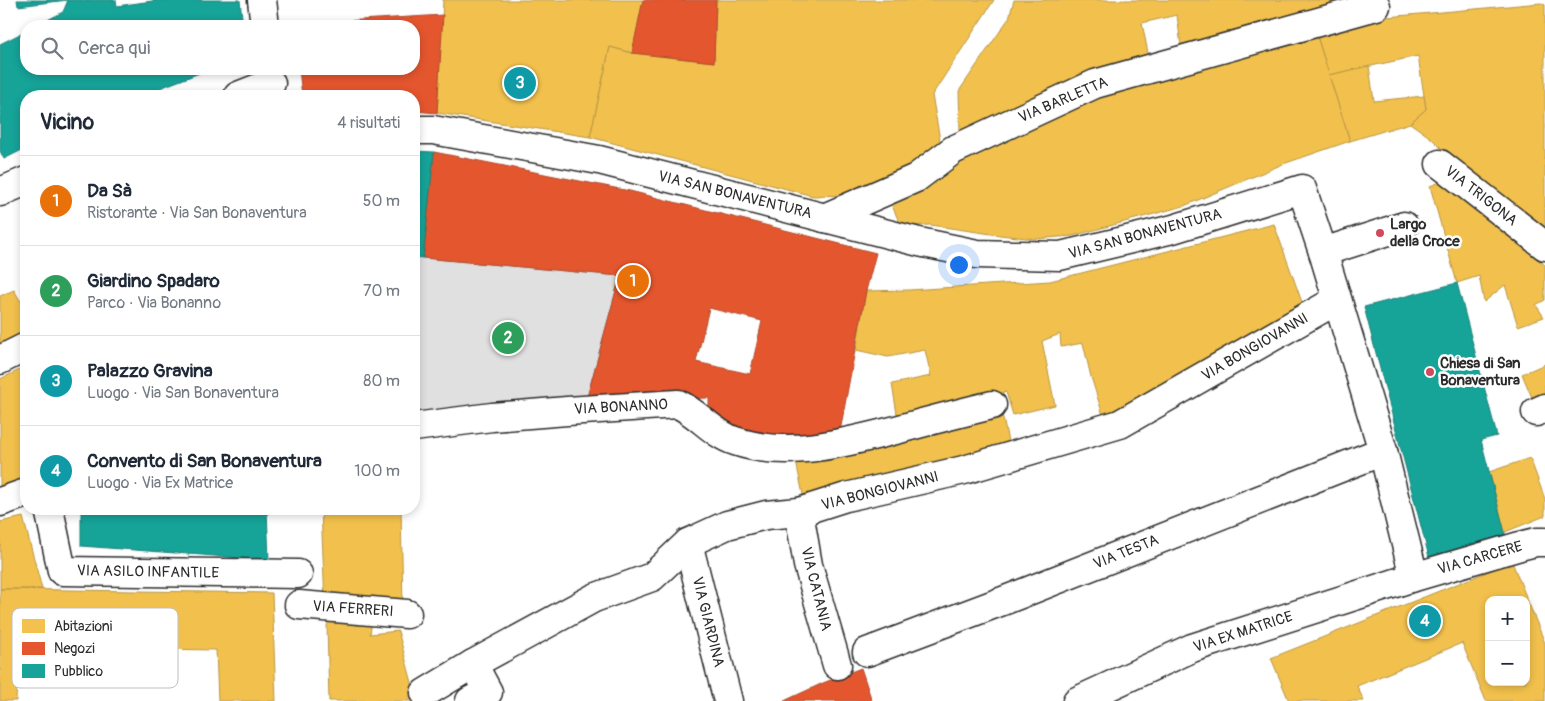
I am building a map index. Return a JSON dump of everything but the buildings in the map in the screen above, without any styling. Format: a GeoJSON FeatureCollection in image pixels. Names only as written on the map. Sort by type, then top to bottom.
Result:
{"type":"FeatureCollection","features":[{"type":"Feature","properties":{"kind":"street"},"geometry":{"type":"LineString","coordinates":[[262,0],[264,20]]}},
{"type":"Feature","properties":{"kind":"street","name":"VIA BARLETTA"},"geometry":{"type":"LineString","coordinates":[[824,218],[916,178],[953,150],[1095,84],[1376,6]]}},
{"type":"Feature","properties":{"kind":"street"},"geometry":{"type":"LineString","coordinates":[[253,90],[271,83]]}},
{"type":"Feature","properties":{"kind":"street","name":"VIA SAN BONAVENTURA"},"geometry":{"type":"LineString","coordinates":[[420,130],[433,130],[599,160],[919,242],[977,254],[1060,256],[1173,230],[1302,189],[1383,451],[1414,577]]}},
{"type":"Feature","properties":{"kind":"street","name":"VIA TRIGONA"},"geometry":{"type":"LineString","coordinates":[[1440,164],[1545,246]]}},
{"type":"Feature","properties":{"kind":"street"},"geometry":{"type":"LineString","coordinates":[[0,192],[20,184]]}},
{"type":"Feature","properties":{"kind":"street"},"geometry":{"type":"LineString","coordinates":[[1323,252],[1404,226]]}},
{"type":"Feature","properties":{"kind":"street","name":"VIA BONGIOVANNI"},"geometry":{"type":"LineString","coordinates":[[426,693],[473,664],[594,598],[652,577],[688,543],[727,526],[766,515],[799,512],[846,497],[964,470],[1120,424],[1337,300]]}},
{"type":"Feature","properties":{"kind":"street"},"geometry":{"type":"LineString","coordinates":[[0,360],[20,350]]}},
{"type":"Feature","properties":{"kind":"street","name":"VIA BONANNO"},"geometry":{"type":"LineString","coordinates":[[420,426],[567,410],[678,404],[688,408],[702,422],[733,441],[756,447],[809,448],[839,444],[992,405]]}},
{"type":"Feature","properties":{"kind":"street","name":"VIA TESTA"},"geometry":{"type":"LineString","coordinates":[[867,652],[1008,599],[1383,451]]}},
{"type":"Feature","properties":{"kind":"street"},"geometry":{"type":"LineString","coordinates":[[0,502],[20,495]]}},
{"type":"Feature","properties":{"kind":"street","name":"VIA CATANIA"},"geometry":{"type":"LineString","coordinates":[[799,512],[808,565],[837,665]]}},
{"type":"Feature","properties":{"kind":"street","name":"VIA ASILO INFANTILE"},"geometry":{"type":"LineString","coordinates":[[50,515],[62,571],[298,574]]}},
{"type":"Feature","properties":{"kind":"street","name":"VIA CARCERE"},"geometry":{"type":"LineString","coordinates":[[1414,577],[1520,546],[1545,542]]}},
{"type":"Feature","properties":{"kind":"street","name":"VIA GIARDINA"},"geometry":{"type":"LineString","coordinates":[[688,543],[728,701]]}},
{"type":"Feature","properties":{"kind":"street","name":"VIA EX MATRICE"},"geometry":{"type":"LineString","coordinates":[[1077,701],[1192,648],[1414,577]]}},
{"type":"Feature","properties":{"kind":"street","name":"VIA FERRERI"},"geometry":{"type":"LineString","coordinates":[[299,605],[407,614]]}},
{"type":"Feature","properties":{"kind":"street"},"geometry":{"type":"LineString","coordinates":[[470,701],[488,692],[473,664]]}},
{"type":"Feature","properties":{"kind":"shaded area"},"geometry":{"type":"Polygon","coordinates":[[[420,258],[620,276],[586,401],[420,417],[420,258]]]}},
{"type":"Feature","properties":{"kind":"place","name":"Palazzo Gravina"},"geometry":{"type":"Point","coordinates":[520,83]}},
{"type":"Feature","properties":{"kind":"place","name":"Largo della Croce"},"geometry":{"type":"Point","coordinates":[1380,233]}},
{"type":"Feature","properties":{"kind":"place","name":"Da Sà"},"geometry":{"type":"Point","coordinates":[633,281]}},
{"type":"Feature","properties":{"kind":"place","name":"Giardino Spadaro"},"geometry":{"type":"Point","coordinates":[508,338]}},
{"type":"Feature","properties":{"kind":"place","name":"Chiesa di San Bonaventura"},"geometry":{"type":"Point","coordinates":[1430,372]}},
{"type":"Feature","properties":{"kind":"place","name":"Convento di San Bonaventura"},"geometry":{"type":"Point","coordinates":[1425,621]}}]}
